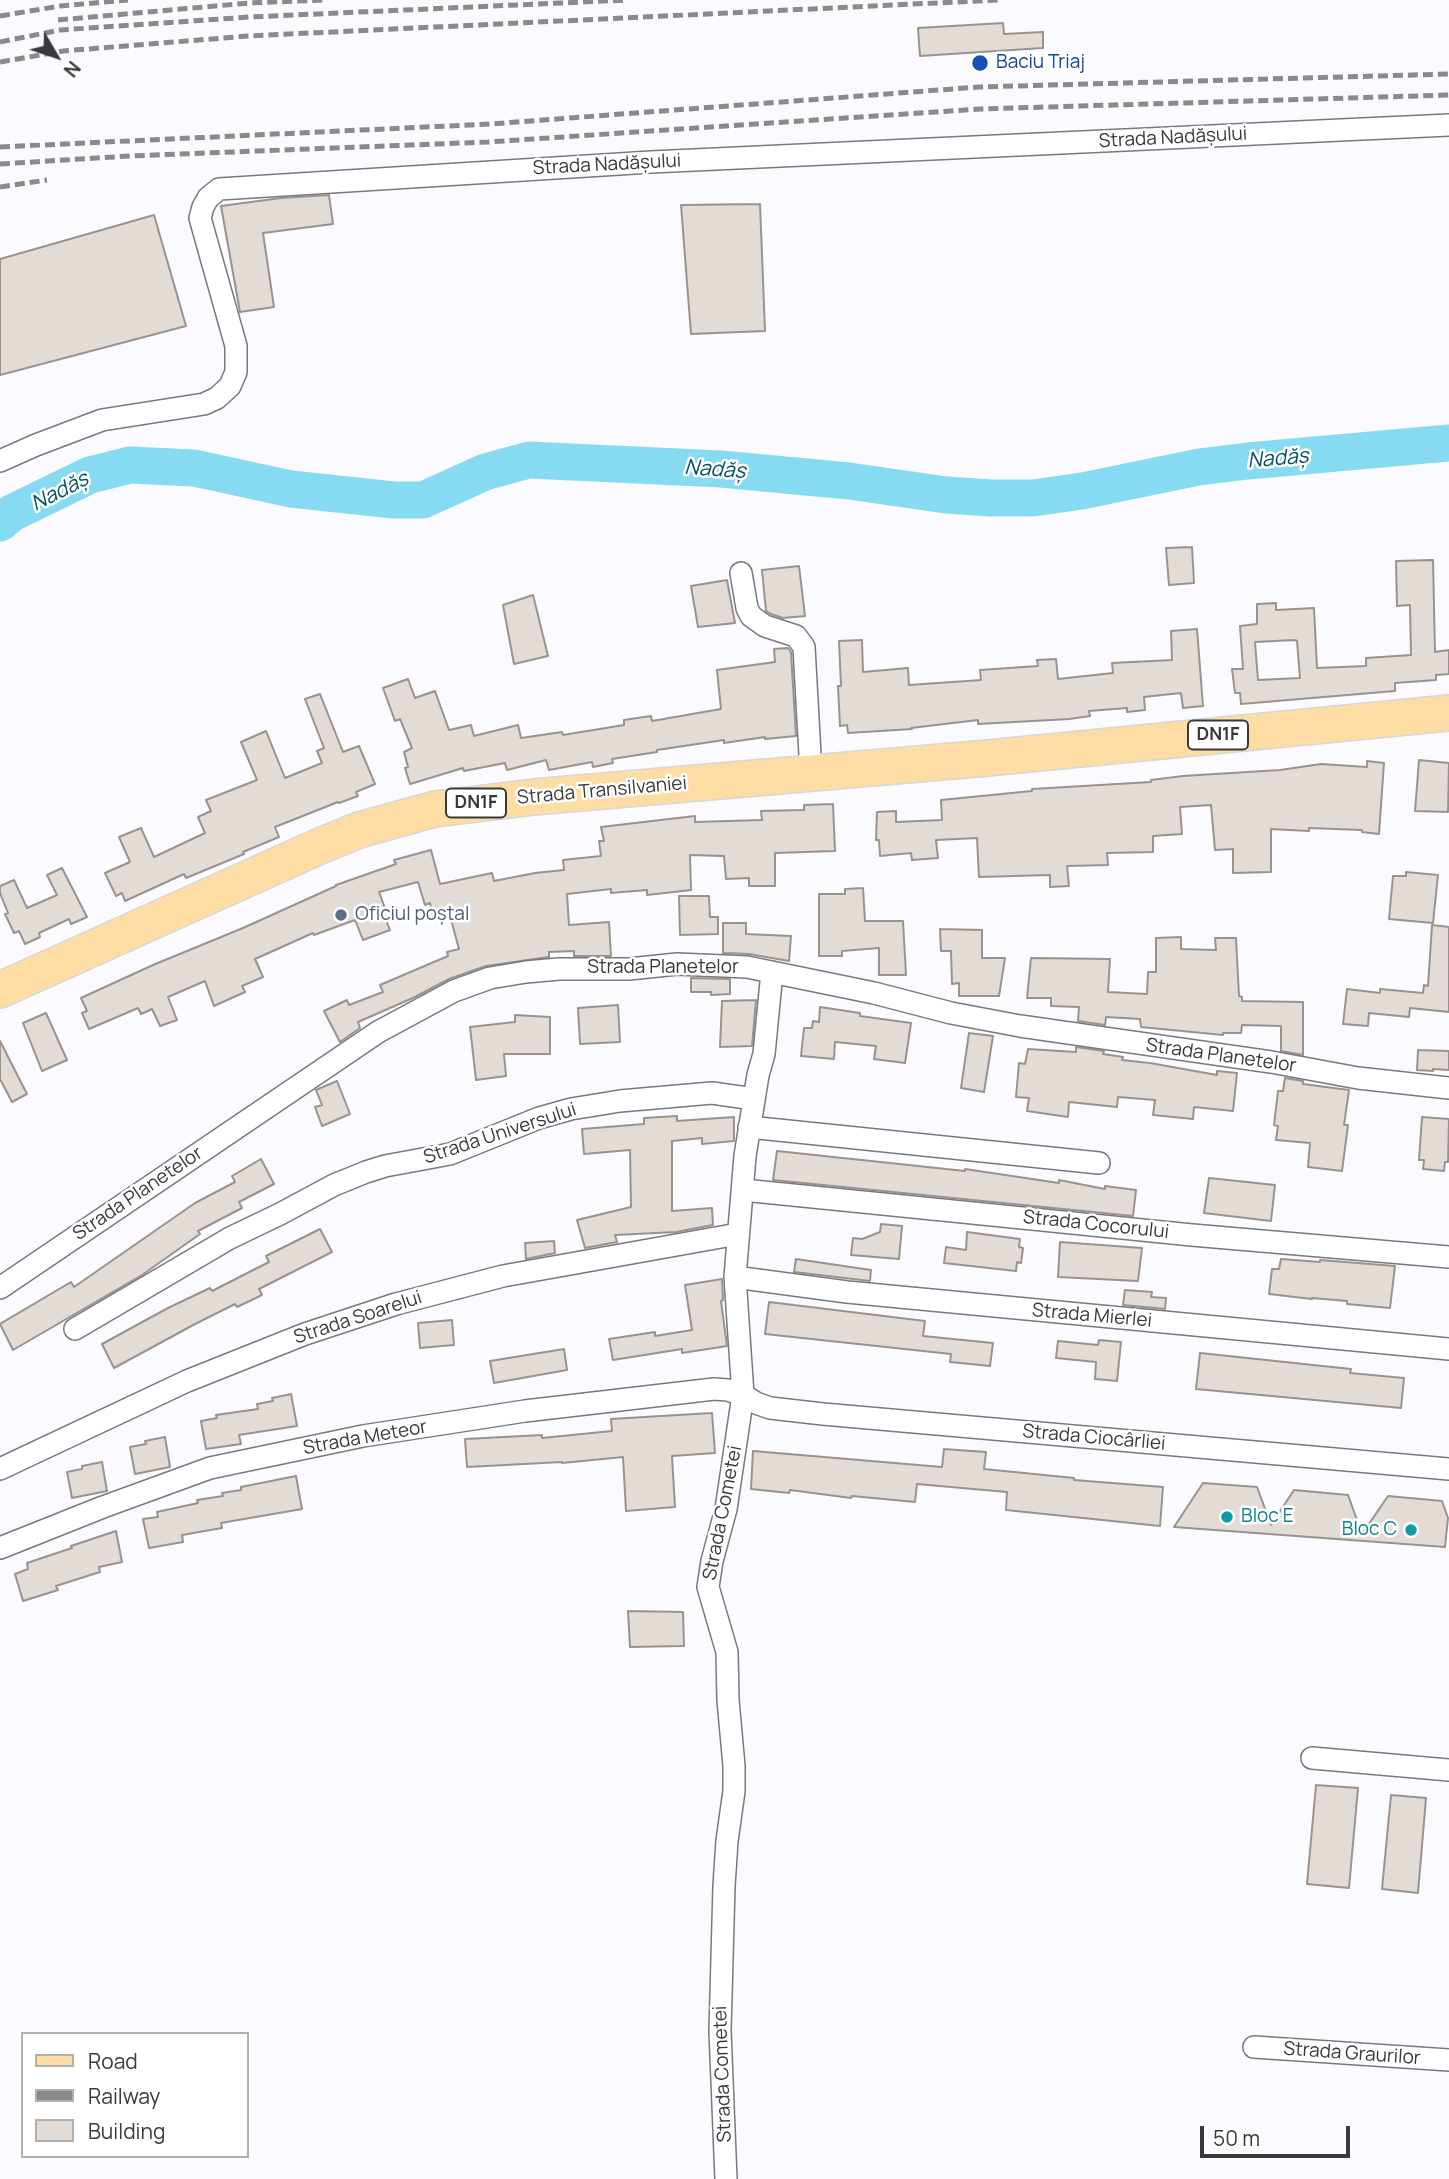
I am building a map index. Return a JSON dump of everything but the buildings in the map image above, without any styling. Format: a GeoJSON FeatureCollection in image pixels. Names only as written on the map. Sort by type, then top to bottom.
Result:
{"type":"FeatureCollection","features":[{"type":"Feature","properties":{"kind":"main road","name":"Strada Transilvaniei"},"geometry":{"type":"LineString","coordinates":[[0,989],[320,846],[359,830],[435,809],[484,802],[988,758],[1449,713]]}},
{"type":"Feature","properties":{"kind":"street","name":"Strada Nadășului"},"geometry":{"type":"LineString","coordinates":[[0,461],[102,421],[204,404],[217,398],[229,386],[236,372],[236,346],[200,218],[203,207],[219,189],[651,162],[1449,125]]}},
{"type":"Feature","properties":{"kind":"street"},"geometry":{"type":"LineString","coordinates":[[741,573],[751,616],[765,626],[796,636],[804,647],[811,773]]}},
{"type":"Feature","properties":{"kind":"street","name":"Strada Planetelor"},"geometry":{"type":"LineString","coordinates":[[0,1288],[378,1032],[454,990],[490,978],[559,969],[629,969],[677,964],[747,967],[1020,1026],[1271,1062],[1357,1078],[1449,1088]]}},
{"type":"Feature","properties":{"kind":"street","name":"Strada Cometei"},"geometry":{"type":"LineString","coordinates":[[726,2179],[720,2031],[724,1886],[734,1766],[727,1652],[708,1587],[726,1509],[743,1395],[735,1277],[749,1127],[764,1054],[772,972]]}},
{"type":"Feature","properties":{"kind":"street","name":"Strada Universului"},"geometry":{"type":"LineString","coordinates":[[75,1329],[230,1238],[334,1185],[366,1172],[450,1154],[539,1118],[571,1109],[620,1101],[712,1093],[754,1099]]}},
{"type":"Feature","properties":{"kind":"street"},"geometry":{"type":"LineString","coordinates":[[749,1127],[1099,1163]]}},
{"type":"Feature","properties":{"kind":"street","name":"Strada Cocorului"},"geometry":{"type":"LineString","coordinates":[[743,1190],[1192,1235],[1449,1257]]}},
{"type":"Feature","properties":{"kind":"street","name":"Strada Soarelui"},"geometry":{"type":"LineString","coordinates":[[0,1469],[187,1381],[305,1334],[396,1304],[503,1276],[738,1234]]}},
{"type":"Feature","properties":{"kind":"street","name":"Strada Mierlei"},"geometry":{"type":"LineString","coordinates":[[735,1277],[897,1297],[1449,1349]]}},
{"type":"Feature","properties":{"kind":"street","name":"Strada Meteor"},"geometry":{"type":"LineString","coordinates":[[0,1548],[210,1468],[338,1441],[624,1398],[714,1389],[743,1395]]}},
{"type":"Feature","properties":{"kind":"street","name":"Strada Ciocârliei"},"geometry":{"type":"LineString","coordinates":[[743,1395],[770,1408],[823,1414],[1449,1469]]}},
{"type":"Feature","properties":{"kind":"street"},"geometry":{"type":"LineString","coordinates":[[1312,1758],[1449,1770]]}},
{"type":"Feature","properties":{"kind":"street","name":"Strada Graurilor"},"geometry":{"type":"LineString","coordinates":[[1254,2047],[1449,2060]]}},
{"type":"Feature","properties":{"kind":"waterway","name":"Nadăș"},"geometry":{"type":"LineString","coordinates":[[0,523],[12,513],[90,475],[130,465],[194,468],[291,489],[394,500],[423,500],[485,472],[529,460],[721,469],[849,481],[946,495],[1033,498],[1082,491],[1199,467],[1449,443]]}},
{"type":"Feature","properties":{"kind":"railway"},"geometry":{"type":"LineString","coordinates":[[0,16],[60,6],[128,0]]}},
{"type":"Feature","properties":{"kind":"railway"},"geometry":{"type":"LineString","coordinates":[[58,20],[249,3],[323,0]]}},
{"type":"Feature","properties":{"kind":"railway"},"geometry":{"type":"LineString","coordinates":[[0,42],[60,30],[250,17],[627,0]]}},
{"type":"Feature","properties":{"kind":"railway"},"geometry":{"type":"LineString","coordinates":[[0,62],[63,51],[248,36],[998,0]]}},
{"type":"Feature","properties":{"kind":"railway"},"geometry":{"type":"LineString","coordinates":[[0,147],[490,124],[979,87],[1449,74]]}},
{"type":"Feature","properties":{"kind":"railway"},"geometry":{"type":"LineString","coordinates":[[0,164],[129,156],[488,142],[980,109],[1449,95]]}},
{"type":"Feature","properties":{"kind":"railway"},"geometry":{"type":"LineString","coordinates":[[0,187],[47,180]]}},
{"type":"Feature","properties":{"kind":"place","name":"Baciu Triaj"},"geometry":{"type":"Point","coordinates":[980,63]}},
{"type":"Feature","properties":{"kind":"place","name":"Oficiul poștal"},"geometry":{"type":"Point","coordinates":[341,915]}},
{"type":"Feature","properties":{"kind":"place","name":"Bloc E"},"geometry":{"type":"Point","coordinates":[1227,1517]}},
{"type":"Feature","properties":{"kind":"place","name":"Bloc C"},"geometry":{"type":"Point","coordinates":[1411,1530]}}]}
